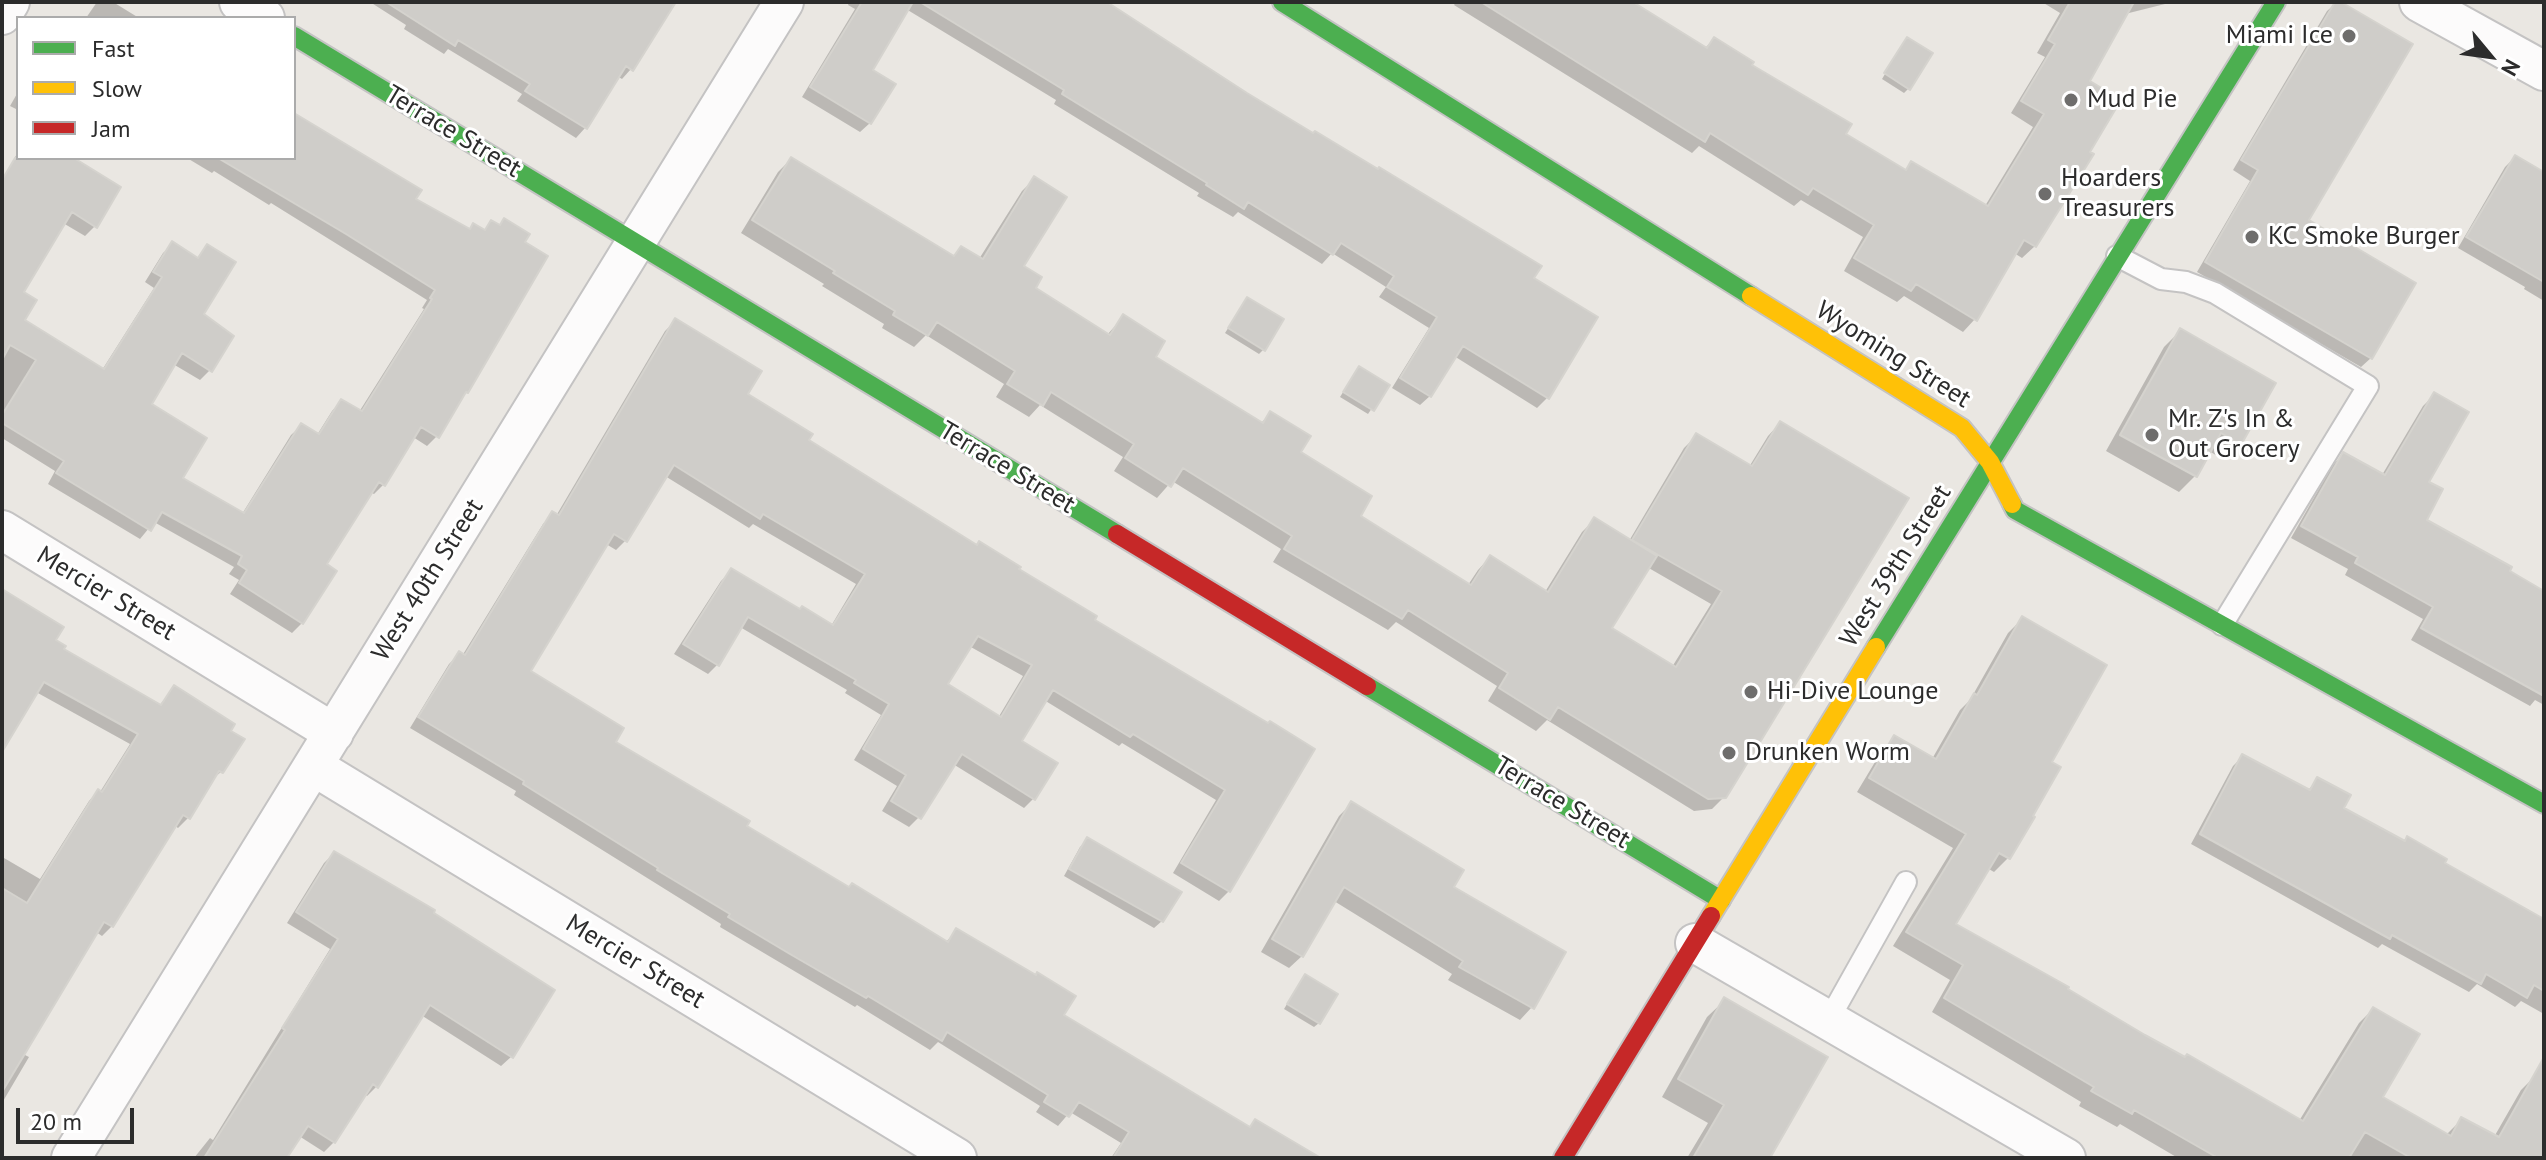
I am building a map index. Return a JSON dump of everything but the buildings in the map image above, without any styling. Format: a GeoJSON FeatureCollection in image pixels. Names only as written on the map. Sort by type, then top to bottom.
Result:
{"type":"FeatureCollection","features":[{"type":"Feature","properties":{"kind":"street"},"geometry":{"type":"LineString","coordinates":[[2,15],[10,2]]}},
{"type":"Feature","properties":{"kind":"street"},"geometry":{"type":"LineString","coordinates":[[239,2],[262,16]]}},
{"type":"Feature","properties":{"kind":"street","name":"West 40th Street"},"geometry":{"type":"LineString","coordinates":[[71,1158],[784,2]]}},
{"type":"Feature","properties":{"kind":"street","name":"Wyoming Street"},"geometry":{"type":"LineString","coordinates":[[1282,2],[1962,428],[1990,462],[2015,510],[2544,804]]}},
{"type":"Feature","properties":{"kind":"street","name":"West 39th Street"},"geometry":{"type":"LineString","coordinates":[[1563,1158],[2276,2]]}},
{"type":"Feature","properties":{"kind":"street"},"geometry":{"type":"LineString","coordinates":[[2419,2],[2544,71]]}},
{"type":"Feature","properties":{"kind":"street","name":"Terrace Street"},"geometry":{"type":"LineString","coordinates":[[296,37],[1721,900]]}},
{"type":"Feature","properties":{"kind":"street","name":"Mercier Street"},"geometry":{"type":"LineString","coordinates":[[2,530],[334,733]]}},
{"type":"Feature","properties":{"kind":"street","name":"Mercier Street"},"geometry":{"type":"LineString","coordinates":[[313,766],[957,1158]]}},
{"type":"Feature","properties":{"kind":"street"},"geometry":{"type":"LineString","coordinates":[[1695,943],[2066,1158]]}},
{"type":"Feature","properties":{"kind":"lane"},"geometry":{"type":"LineString","coordinates":[[2117,256],[2161,279],[2186,282],[2215,293],[2368,386],[2222,625]]}},
{"type":"Feature","properties":{"kind":"lane"},"geometry":{"type":"LineString","coordinates":[[1828,1021],[1906,882]]}},
{"type":"Feature","properties":{"kind":"traffic: fast"},"geometry":{"type":"LineString","coordinates":[[1282,2],[1751,296]]}},
{"type":"Feature","properties":{"kind":"traffic: fast"},"geometry":{"type":"LineString","coordinates":[[1876,647],[2276,2]]}},
{"type":"Feature","properties":{"kind":"traffic: fast"},"geometry":{"type":"LineString","coordinates":[[296,37],[1117,534]]}},
{"type":"Feature","properties":{"kind":"traffic: fast"},"geometry":{"type":"LineString","coordinates":[[2012,504],[2015,510],[2544,804]]}},
{"type":"Feature","properties":{"kind":"traffic: fast"},"geometry":{"type":"LineString","coordinates":[[1367,686],[1721,900]]}},
{"type":"Feature","properties":{"kind":"traffic: slow"},"geometry":{"type":"LineString","coordinates":[[1751,296],[1962,428],[1990,462],[2012,504]]}},
{"type":"Feature","properties":{"kind":"traffic: slow"},"geometry":{"type":"LineString","coordinates":[[1711,916],[1876,647]]}},
{"type":"Feature","properties":{"kind":"traffic: jam"},"geometry":{"type":"LineString","coordinates":[[1117,534],[1367,686]]}},
{"type":"Feature","properties":{"kind":"traffic: jam"},"geometry":{"type":"LineString","coordinates":[[1563,1158],[1711,916]]}},
{"type":"Feature","properties":{"kind":"place","name":"Miami Ice"},"geometry":{"type":"Point","coordinates":[2349,36]}},
{"type":"Feature","properties":{"kind":"place","name":"Mud Pie"},"geometry":{"type":"Point","coordinates":[2071,100]}},
{"type":"Feature","properties":{"kind":"place","name":"Hoarders Treasurers"},"geometry":{"type":"Point","coordinates":[2045,194]}},
{"type":"Feature","properties":{"kind":"place","name":"KC Smoke Burger"},"geometry":{"type":"Point","coordinates":[2252,237]}},
{"type":"Feature","properties":{"kind":"place","name":"Mr. Z's In & Out Grocery"},"geometry":{"type":"Point","coordinates":[2152,435]}},
{"type":"Feature","properties":{"kind":"place","name":"Hi-Dive Lounge"},"geometry":{"type":"Point","coordinates":[1751,692]}},
{"type":"Feature","properties":{"kind":"place","name":"Drunken Worm"},"geometry":{"type":"Point","coordinates":[1729,753]}}]}
